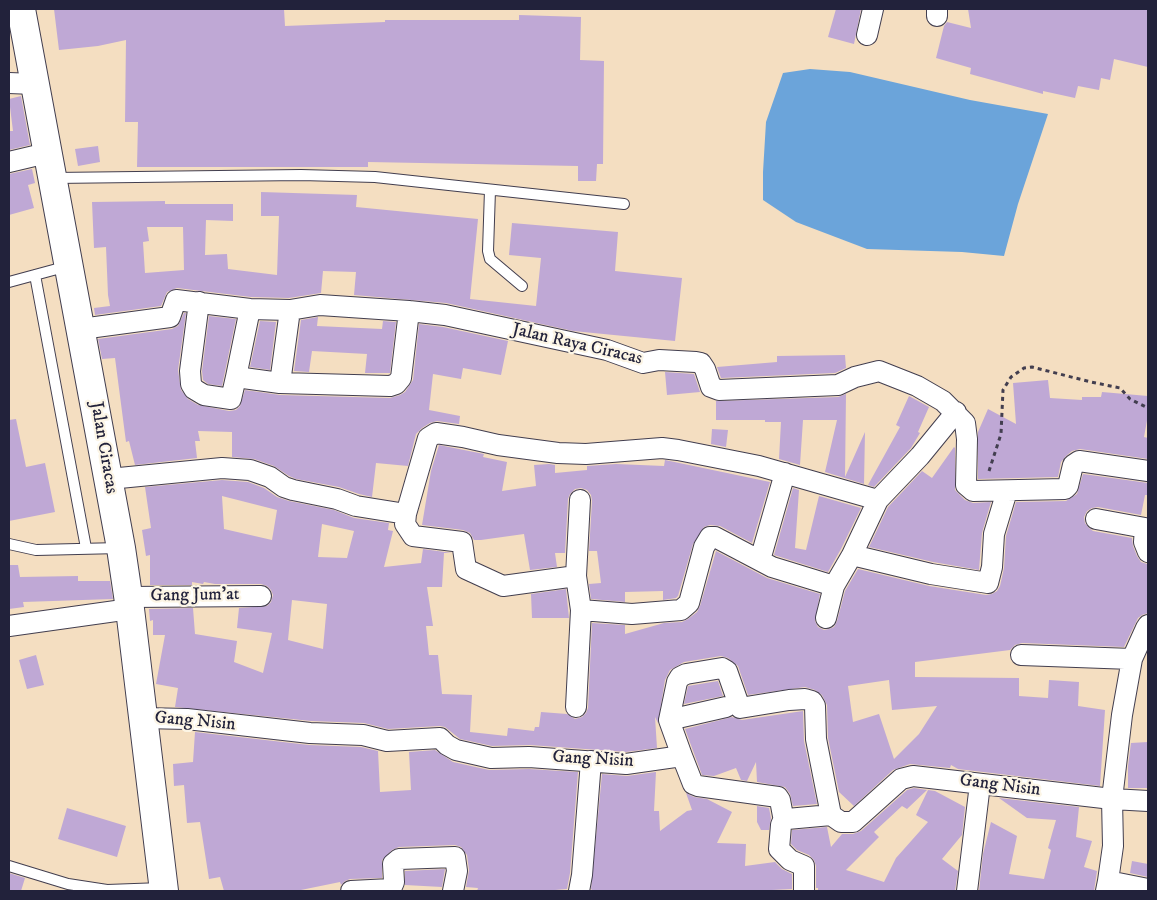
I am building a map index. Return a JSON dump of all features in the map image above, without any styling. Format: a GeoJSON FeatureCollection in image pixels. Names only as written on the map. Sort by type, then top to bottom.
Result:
{"type":"FeatureCollection","features":[{"type":"Feature","properties":{"kind":"street","name":"Jalan Ciracas"},"geometry":{"type":"LineString","coordinates":[[21,9],[21,83],[50,165],[109,479],[130,603],[142,718],[164,890]]}},
{"type":"Feature","properties":{"kind":"street"},"geometry":{"type":"LineString","coordinates":[[867,36],[873,9]]}},
{"type":"Feature","properties":{"kind":"street"},"geometry":{"type":"LineString","coordinates":[[9,162],[50,165]]}},
{"type":"Feature","properties":{"kind":"street","name":"Jalan Raya Ciracas"},"geometry":{"type":"LineString","coordinates":[[81,329],[170,317],[176,300],[250,309],[290,310],[320,305],[445,315],[607,350],[643,363],[659,360],[701,363],[711,387],[719,390],[838,385],[855,377],[879,371],[917,386],[943,401],[956,412],[965,423],[968,439],[966,486],[974,491],[983,491]]}},
{"type":"Feature","properties":{"kind":"street"},"geometry":{"type":"LineString","coordinates":[[198,302],[190,371],[191,384],[204,395],[231,399],[250,309]]}},
{"type":"Feature","properties":{"kind":"street"},"geometry":{"type":"LineString","coordinates":[[280,383],[290,310]]}},
{"type":"Feature","properties":{"kind":"street"},"geometry":{"type":"LineString","coordinates":[[236,377],[280,383],[390,386],[396,384],[401,378],[409,311]]}},
{"type":"Feature","properties":{"kind":"street"},"geometry":{"type":"LineString","coordinates":[[826,618],[834,586],[852,555],[878,500],[920,456],[956,412]]}},
{"type":"Feature","properties":{"kind":"street"},"geometry":{"type":"LineString","coordinates":[[576,576],[503,586],[466,570],[462,542],[413,536],[405,524],[406,514],[428,438],[436,433],[498,445],[558,453],[586,454],[662,448],[759,466],[878,500]]}},
{"type":"Feature","properties":{"kind":"street"},"geometry":{"type":"LineString","coordinates":[[983,491],[1065,488],[1068,486],[1073,465],[1079,461],[1148,471]]}},
{"type":"Feature","properties":{"kind":"street"},"geometry":{"type":"LineString","coordinates":[[109,479],[236,468],[250,470],[270,477],[284,487],[293,490],[337,499],[356,506],[406,514]]}},
{"type":"Feature","properties":{"kind":"street"},"geometry":{"type":"LineString","coordinates":[[760,560],[785,473]]}},
{"type":"Feature","properties":{"kind":"street"},"geometry":{"type":"LineString","coordinates":[[852,555],[932,574],[988,583],[992,568],[994,534],[1007,491]]}},
{"type":"Feature","properties":{"kind":"street"},"geometry":{"type":"LineString","coordinates":[[576,707],[581,610],[576,576],[580,500]]}},
{"type":"Feature","properties":{"kind":"street"},"geometry":{"type":"LineString","coordinates":[[1096,520],[1146,520],[1144,542],[1148,552]]}},
{"type":"Feature","properties":{"kind":"street"},"geometry":{"type":"LineString","coordinates":[[581,610],[632,614],[681,610],[689,603],[704,547],[710,536],[772,567],[834,586]]}},
{"type":"Feature","properties":{"kind":"street","name":"Gang Jum'at"},"geometry":{"type":"LineString","coordinates":[[9,626],[130,603],[261,596]]}},
{"type":"Feature","properties":{"kind":"street"},"geometry":{"type":"LineString","coordinates":[[1148,625],[1132,659],[1122,715],[1112,799],[1113,846],[1107,886],[1148,889]]}},
{"type":"Feature","properties":{"kind":"street"},"geometry":{"type":"LineString","coordinates":[[1020,655],[1132,659]]}},
{"type":"Feature","properties":{"kind":"street"},"geometry":{"type":"LineString","coordinates":[[804,891],[804,866],[790,860],[779,849],[781,825],[784,818],[778,797],[693,784],[669,720],[677,682],[680,677],[686,674],[722,668],[727,671],[740,708],[789,700],[805,699],[812,701],[816,712],[815,726],[818,751],[831,815]]}},
{"type":"Feature","properties":{"kind":"street"},"geometry":{"type":"LineString","coordinates":[[669,720],[726,707]]}},
{"type":"Feature","properties":{"kind":"street","name":"Gang Nisin"},"geometry":{"type":"LineString","coordinates":[[142,718],[187,719],[363,736],[387,741],[440,738],[452,748],[491,758],[529,757],[635,763],[682,756]]}},
{"type":"Feature","properties":{"kind":"street"},"geometry":{"type":"LineString","coordinates":[[579,891],[582,875],[591,761]]}},
{"type":"Feature","properties":{"kind":"street","name":"Gang Nisin"},"geometry":{"type":"LineString","coordinates":[[784,818],[831,815],[842,822],[853,822],[905,777],[917,776],[1112,799],[1148,801]]}},
{"type":"Feature","properties":{"kind":"street"},"geometry":{"type":"LineString","coordinates":[[966,891],[980,784]]}},
{"type":"Feature","properties":{"kind":"street"},"geometry":{"type":"LineString","coordinates":[[351,891],[391,889],[394,882],[393,864],[399,859],[455,857],[457,871],[453,891]]}},
{"type":"Feature","properties":{"kind":"lane"},"geometry":{"type":"LineString","coordinates":[[50,165],[375,177],[624,204]]}},
{"type":"Feature","properties":{"kind":"lane"},"geometry":{"type":"LineString","coordinates":[[490,190],[488,251],[490,259],[522,286]]}},
{"type":"Feature","properties":{"kind":"lane"},"geometry":{"type":"LineString","coordinates":[[9,282],[69,265]]}},
{"type":"Feature","properties":{"kind":"lane"},"geometry":{"type":"LineString","coordinates":[[35,275],[86,548]]}},
{"type":"Feature","properties":{"kind":"lane"},"geometry":{"type":"LineString","coordinates":[[9,544],[36,550],[121,548]]}},
{"type":"Feature","properties":{"kind":"lane"},"geometry":{"type":"LineString","coordinates":[[9,866],[67,888],[164,890]]}},
{"type":"Feature","properties":{"kind":"path"},"geometry":{"type":"LineString","coordinates":[[983,491],[1001,434],[1003,390],[1011,377],[1024,368],[1032,366],[1120,388],[1130,399],[1148,408]]}},
{"type":"Feature","properties":{"kind":"water"},"geometry":{"type":"Polygon","coordinates":[[[810,69],[850,72],[970,100],[1048,114],[1018,204],[1004,256],[962,252],[867,249],[796,222],[763,200],[766,122],[783,73],[810,69]]]}},
{"type":"Feature","properties":{"kind":"building"},"geometry":{"type":"Polygon","coordinates":[[[54,9],[284,9],[285,26],[385,22],[385,20],[519,20],[519,15],[581,17],[580,60],[604,61],[603,164],[597,164],[596,181],[578,181],[578,166],[368,162],[368,167],[137,167],[138,122],[125,122],[126,40],[98,46],[59,50],[54,9]]]}},
{"type":"Feature","properties":{"kind":"building"},"geometry":{"type":"Polygon","coordinates":[[[836,9],[861,9],[854,44],[828,37],[836,9]]]}},
{"type":"Feature","properties":{"kind":"building"},"geometry":{"type":"Polygon","coordinates":[[[968,9],[1148,9],[1148,67],[1114,59],[1110,80],[1101,78],[1099,90],[1078,86],[1075,98],[1043,91],[1043,94],[970,74],[971,68],[936,58],[944,26],[947,22],[971,28],[968,9]]]}},
{"type":"Feature","properties":{"kind":"building"},"geometry":{"type":"Polygon","coordinates":[[[21,96],[30,145],[9,150],[9,131],[13,131],[9,99],[21,96]]]}},
{"type":"Feature","properties":{"kind":"building"},"geometry":{"type":"Polygon","coordinates":[[[98,146],[100,162],[78,166],[75,149],[98,146]]]}},
{"type":"Feature","properties":{"kind":"building"},"geometry":{"type":"Polygon","coordinates":[[[32,169],[35,183],[28,185],[34,208],[9,215],[9,174],[32,169]]]}},
{"type":"Feature","properties":{"kind":"building"},"geometry":{"type":"Polygon","coordinates":[[[261,192],[357,195],[356,207],[478,219],[470,299],[536,306],[541,258],[509,255],[512,223],[618,232],[615,271],[682,278],[675,341],[573,331],[446,303],[354,295],[356,272],[323,271],[321,293],[289,298],[251,297],[177,288],[167,292],[161,306],[95,315],[94,308],[110,306],[106,247],[94,248],[92,202],[165,201],[165,204],[233,204],[233,221],[206,220],[205,255],[227,254],[228,269],[277,275],[279,216],[261,216],[261,192]],[[147,227],[149,241],[143,242],[145,273],[184,270],[183,227],[147,227]]]}},
{"type":"Feature","properties":{"kind":"building"},"geometry":{"type":"Polygon","coordinates":[[[184,313],[186,313],[178,370],[181,390],[188,399],[198,405],[229,411],[236,410],[240,406],[245,390],[280,395],[390,398],[400,395],[405,392],[413,380],[419,324],[443,327],[508,341],[501,375],[463,368],[461,379],[433,374],[429,410],[460,416],[459,424],[437,421],[422,428],[416,434],[408,466],[376,463],[372,497],[339,487],[296,479],[274,466],[254,459],[232,457],[232,432],[198,431],[200,441],[195,441],[197,458],[135,465],[129,441],[126,442],[115,358],[102,359],[98,339],[172,329],[178,326],[184,313]]]}},
{"type":"Feature","properties":{"kind":"building"},"geometry":{"type":"Polygon","coordinates":[[[209,316],[236,319],[222,386],[208,384],[203,380],[202,371],[209,316]]]}},
{"type":"Feature","properties":{"kind":"building"},"geometry":{"type":"Polygon","coordinates":[[[318,317],[317,326],[382,329],[383,321],[396,322],[390,373],[365,373],[367,354],[312,351],[309,372],[294,371],[301,320],[318,317]]]}},
{"type":"Feature","properties":{"kind":"building"},"geometry":{"type":"Polygon","coordinates":[[[260,321],[276,322],[270,370],[250,367],[260,321]]]}},
{"type":"Feature","properties":{"kind":"building"},"geometry":{"type":"Polygon","coordinates":[[[845,355],[846,368],[835,373],[721,378],[717,367],[777,362],[777,356],[845,355]]]}},
{"type":"Feature","properties":{"kind":"building"},"geometry":{"type":"Polygon","coordinates":[[[665,372],[694,374],[700,392],[667,395],[665,372]]]}},
{"type":"Feature","properties":{"kind":"building"},"geometry":{"type":"Polygon","coordinates":[[[1048,380],[1050,398],[1082,400],[1082,397],[1101,397],[1102,392],[1148,396],[1148,415],[1144,437],[1148,438],[1148,459],[1080,449],[1072,451],[1061,462],[1058,477],[978,479],[978,432],[988,409],[1016,424],[1013,383],[1048,380]]]}},
{"type":"Feature","properties":{"kind":"building"},"geometry":{"type":"Polygon","coordinates":[[[846,394],[845,477],[865,432],[864,484],[825,472],[837,420],[803,420],[800,465],[779,459],[781,422],[765,422],[765,420],[716,420],[716,401],[838,397],[846,394]]]}},
{"type":"Feature","properties":{"kind":"building"},"geometry":{"type":"Polygon","coordinates":[[[909,396],[929,407],[918,432],[920,433],[911,448],[874,487],[868,485],[900,427],[896,425],[909,396]]]}},
{"type":"Feature","properties":{"kind":"building"},"geometry":{"type":"Polygon","coordinates":[[[16,419],[26,467],[45,463],[55,512],[9,521],[9,420],[16,419]]]}},
{"type":"Feature","properties":{"kind":"building"},"geometry":{"type":"Polygon","coordinates":[[[712,429],[728,430],[726,447],[711,444],[712,429]]]}},
{"type":"Feature","properties":{"kind":"building"},"geometry":{"type":"Polygon","coordinates":[[[439,445],[484,454],[483,457],[507,462],[502,491],[536,486],[534,465],[555,465],[555,473],[587,470],[587,466],[616,464],[664,466],[665,460],[770,482],[752,543],[720,526],[710,525],[704,527],[693,544],[676,598],[663,600],[663,591],[625,592],[625,602],[591,599],[589,584],[601,583],[597,551],[589,551],[592,501],[591,495],[587,490],[575,489],[568,499],[565,553],[555,553],[557,567],[530,570],[524,534],[474,540],[470,533],[463,530],[422,525],[431,471],[439,445]]]}},
{"type":"Feature","properties":{"kind":"building"},"geometry":{"type":"Polygon","coordinates":[[[954,447],[955,490],[965,500],[973,503],[991,502],[982,533],[979,570],[933,562],[869,547],[888,507],[922,471],[932,478],[954,447]]]}},
{"type":"Feature","properties":{"kind":"building"},"geometry":{"type":"Polygon","coordinates":[[[1083,474],[1148,483],[1148,495],[1145,495],[1141,515],[1098,507],[1087,511],[1084,517],[1085,523],[1093,531],[1132,538],[1137,556],[1141,562],[1148,566],[1148,613],[1138,618],[1124,647],[1022,643],[1015,645],[1010,650],[915,662],[915,677],[1019,678],[1019,696],[1048,698],[1049,680],[1079,682],[1078,706],[1105,710],[1100,786],[958,769],[951,765],[950,768],[910,764],[893,770],[854,806],[839,792],[828,738],[827,705],[822,695],[815,690],[805,687],[748,695],[738,666],[728,658],[721,656],[684,662],[670,670],[665,680],[658,723],[655,717],[657,748],[626,752],[530,745],[492,746],[460,739],[445,727],[440,726],[388,729],[364,723],[311,721],[175,707],[178,688],[156,684],[165,635],[153,635],[153,620],[150,621],[149,609],[193,608],[195,634],[237,641],[234,662],[263,673],[272,633],[237,628],[239,608],[267,606],[271,602],[273,595],[267,586],[261,584],[215,584],[204,582],[203,584],[192,582],[192,585],[150,585],[150,555],[146,556],[142,530],[151,528],[145,487],[222,480],[248,482],[289,501],[334,510],[354,518],[389,523],[388,530],[393,531],[384,567],[421,563],[423,549],[452,553],[444,553],[442,587],[427,587],[433,626],[426,626],[429,655],[438,655],[442,694],[472,695],[470,732],[507,736],[508,728],[534,731],[535,727],[539,727],[541,712],[567,714],[575,719],[582,717],[588,708],[592,623],[625,625],[625,634],[664,623],[682,622],[688,619],[697,612],[700,606],[716,551],[767,578],[820,594],[815,621],[818,627],[824,630],[834,627],[845,591],[858,569],[929,586],[986,595],[992,594],[1000,586],[1004,568],[1006,536],[1016,502],[1066,501],[1077,494],[1083,474]],[[222,496],[224,529],[272,540],[277,510],[222,496]],[[322,524],[318,557],[347,558],[354,531],[322,524]],[[292,600],[288,640],[323,649],[327,604],[292,600]],[[889,680],[848,686],[853,722],[879,714],[894,759],[919,734],[937,706],[892,710],[889,680]]]}},
{"type":"Feature","properties":{"kind":"building"},"geometry":{"type":"Polygon","coordinates":[[[793,488],[799,490],[795,548],[806,550],[819,496],[861,508],[828,572],[774,555],[793,488]]]}},
{"type":"Feature","properties":{"kind":"building"},"geometry":{"type":"Polygon","coordinates":[[[9,565],[18,565],[20,577],[78,576],[78,581],[110,581],[113,599],[23,602],[24,607],[9,609],[9,565]]]}},
{"type":"Feature","properties":{"kind":"building"},"geometry":{"type":"Polygon","coordinates":[[[566,589],[569,618],[532,618],[531,594],[566,589]]]}},
{"type":"Feature","properties":{"kind":"building"},"geometry":{"type":"Polygon","coordinates":[[[36,655],[44,685],[27,689],[19,660],[36,655]]]}},
{"type":"Feature","properties":{"kind":"building"},"geometry":{"type":"Polygon","coordinates":[[[718,681],[723,696],[684,704],[688,686],[718,681]]]}},
{"type":"Feature","properties":{"kind":"building"},"geometry":{"type":"Polygon","coordinates":[[[803,711],[804,741],[817,804],[793,806],[790,794],[785,787],[757,782],[756,762],[747,781],[741,780],[736,768],[714,776],[702,775],[685,729],[732,717],[742,720],[803,711]]]}},
{"type":"Feature","properties":{"kind":"building"},"geometry":{"type":"Polygon","coordinates":[[[195,732],[309,745],[361,747],[378,751],[380,792],[411,790],[409,752],[435,750],[453,762],[489,770],[529,769],[578,772],[567,889],[477,891],[478,888],[466,887],[469,870],[467,855],[461,847],[455,845],[399,847],[392,850],[382,860],[382,878],[350,879],[341,885],[340,882],[296,891],[224,891],[220,877],[209,879],[200,822],[187,823],[184,785],[174,786],[173,764],[193,762],[195,732]]]}},
{"type":"Feature","properties":{"kind":"building"},"geometry":{"type":"Polygon","coordinates":[[[1148,742],[1148,788],[1128,788],[1131,743],[1148,742]]]}},
{"type":"Feature","properties":{"kind":"building"},"geometry":{"type":"Polygon","coordinates":[[[656,772],[654,811],[659,811],[660,831],[687,811],[692,810],[686,793],[694,797],[707,799],[732,812],[717,843],[746,844],[745,866],[775,862],[782,869],[792,874],[792,889],[752,891],[593,891],[591,889],[602,774],[627,776],[656,772]]]}},
{"type":"Feature","properties":{"kind":"building"},"geometry":{"type":"Polygon","coordinates":[[[914,788],[927,790],[907,809],[902,806],[874,832],[879,837],[846,870],[884,882],[896,858],[928,822],[916,815],[928,790],[935,791],[965,807],[962,835],[942,859],[958,871],[955,891],[818,891],[818,888],[816,888],[816,866],[814,860],[791,844],[792,830],[827,827],[831,847],[842,834],[853,834],[861,831],[907,790],[914,788]]]}},
{"type":"Feature","properties":{"kind":"building"},"geometry":{"type":"Polygon","coordinates":[[[999,798],[1079,807],[1076,837],[1092,841],[1084,867],[1097,871],[1094,891],[979,891],[983,854],[991,822],[1017,836],[1009,874],[1044,879],[1051,850],[1048,848],[1056,820],[1027,818],[999,798]]]}},
{"type":"Feature","properties":{"kind":"building"},"geometry":{"type":"Polygon","coordinates":[[[757,806],[769,808],[771,818],[769,830],[761,830],[757,822],[757,806]]]}},
{"type":"Feature","properties":{"kind":"building"},"geometry":{"type":"Polygon","coordinates":[[[67,808],[126,826],[117,857],[58,839],[67,808]]]}},
{"type":"Feature","properties":{"kind":"building"},"geometry":{"type":"Polygon","coordinates":[[[1132,861],[1148,864],[1148,877],[1130,873],[1132,861]]]}},
{"type":"Feature","properties":{"kind":"building"},"geometry":{"type":"Polygon","coordinates":[[[445,869],[442,887],[405,885],[405,871],[445,869]]]}},
{"type":"Feature","properties":{"kind":"building"},"geometry":{"type":"Polygon","coordinates":[[[9,873],[25,878],[21,891],[9,891],[9,873]]]}}]}
